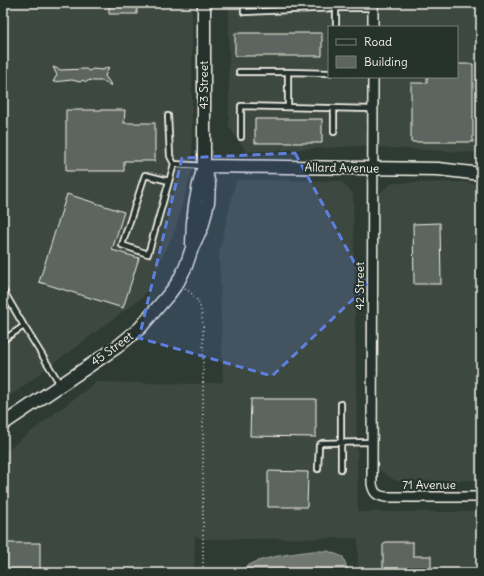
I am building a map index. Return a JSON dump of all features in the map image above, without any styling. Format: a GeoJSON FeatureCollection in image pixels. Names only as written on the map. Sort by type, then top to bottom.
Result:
{"type":"FeatureCollection","features":[{"type":"Feature","properties":{"kind":"main road","name":"43 Street"},"geometry":{"type":"LineString","coordinates":[[204,3],[204,166]]}},
{"type":"Feature","properties":{"kind":"main road","name":"Allard Avenue"},"geometry":{"type":"LineString","coordinates":[[204,166],[372,168],[438,170],[481,174]]}},
{"type":"Feature","properties":{"kind":"main road","name":"45 Street"},"geometry":{"type":"LineString","coordinates":[[3,424],[117,347],[140,328],[170,293],[178,282],[186,266],[192,248],[202,227],[208,202],[209,184],[204,166]]}},
{"type":"Feature","properties":{"kind":"street"},"geometry":{"type":"LineString","coordinates":[[373,5],[373,26]]}},
{"type":"Feature","properties":{"kind":"street","name":"42 Street"},"geometry":{"type":"LineString","coordinates":[[372,78],[372,484],[376,495]]}},
{"type":"Feature","properties":{"kind":"street","name":"71 Avenue"},"geometry":{"type":"LineString","coordinates":[[376,495],[385,497],[481,497]]}},
{"type":"Feature","properties":{"kind":"lane"},"geometry":{"type":"LineString","coordinates":[[244,3],[244,12],[336,5],[373,5]]}},
{"type":"Feature","properties":{"kind":"lane"},"geometry":{"type":"LineString","coordinates":[[336,5],[336,24]]}},
{"type":"Feature","properties":{"kind":"lane"},"geometry":{"type":"LineString","coordinates":[[239,72],[328,73]]}},
{"type":"Feature","properties":{"kind":"lane"},"geometry":{"type":"LineString","coordinates":[[288,72],[288,107]]}},
{"type":"Feature","properties":{"kind":"lane"},"geometry":{"type":"LineString","coordinates":[[241,137],[241,106],[372,109]]}},
{"type":"Feature","properties":{"kind":"lane"},"geometry":{"type":"LineString","coordinates":[[334,108],[334,132]]}},
{"type":"Feature","properties":{"kind":"lane"},"geometry":{"type":"LineString","coordinates":[[168,116],[170,156],[174,164],[148,254],[122,245],[145,175],[169,181]]}},
{"type":"Feature","properties":{"kind":"lane"},"geometry":{"type":"LineString","coordinates":[[174,164],[204,166]]}},
{"type":"Feature","properties":{"kind":"lane"},"geometry":{"type":"LineString","coordinates":[[3,290],[61,385]]}},
{"type":"Feature","properties":{"kind":"lane"},"geometry":{"type":"LineString","coordinates":[[3,340],[24,326]]}},
{"type":"Feature","properties":{"kind":"lane"},"geometry":{"type":"LineString","coordinates":[[341,404],[341,469]]}},
{"type":"Feature","properties":{"kind":"lane"},"geometry":{"type":"LineString","coordinates":[[318,469],[319,445],[322,443],[372,442]]}},
{"type":"Feature","properties":{"kind":"path"},"geometry":{"type":"LineString","coordinates":[[178,282],[195,296],[201,307],[203,325],[203,573]]}},
{"type":"Feature","properties":{"kind":"highlighted area"},"geometry":{"type":"Polygon","coordinates":[[[295,153],[367,286],[272,376],[139,338],[182,158],[295,153]]]}},
{"type":"Feature","properties":{"kind":"shaded area"},"geometry":{"type":"Polygon","coordinates":[[[3,3],[192,3],[192,171],[175,231],[143,297],[3,401],[3,3]]]}},
{"type":"Feature","properties":{"kind":"shaded area"},"geometry":{"type":"Polygon","coordinates":[[[229,3],[481,3],[481,153],[356,146],[247,152],[229,127],[229,3]]]}},
{"type":"Feature","properties":{"kind":"shaded area"},"geometry":{"type":"Polygon","coordinates":[[[236,180],[341,181],[353,194],[358,512],[481,512],[481,573],[358,573],[358,538],[203,539],[195,536],[194,573],[3,573],[3,453],[96,382],[195,384],[223,382],[219,253],[236,180]]]}},
{"type":"Feature","properties":{"kind":"shaded area"},"geometry":{"type":"Polygon","coordinates":[[[462,182],[481,185],[481,480],[396,481],[378,469],[379,194],[392,183],[462,182]]]}},
{"type":"Feature","properties":{"kind":"shaded area"},"geometry":{"type":"Polygon","coordinates":[[[312,551],[328,551],[343,557],[349,573],[239,573],[253,563],[262,560],[312,551]]]}},
{"type":"Feature","properties":{"kind":"building"},"geometry":{"type":"Polygon","coordinates":[[[109,3],[137,3],[137,14],[109,14],[109,3]]]}},
{"type":"Feature","properties":{"kind":"building"},"geometry":{"type":"Polygon","coordinates":[[[235,33],[322,33],[322,56],[235,56],[235,33]]]}},
{"type":"Feature","properties":{"kind":"building"},"geometry":{"type":"Polygon","coordinates":[[[458,64],[473,64],[473,142],[411,142],[411,83],[427,83],[427,78],[458,78],[458,64]]]}},
{"type":"Feature","properties":{"kind":"building"},"geometry":{"type":"Polygon","coordinates":[[[53,67],[61,70],[86,69],[89,71],[93,69],[102,70],[109,67],[105,76],[112,86],[102,81],[90,80],[86,82],[83,80],[80,82],[72,80],[53,82],[57,75],[53,67]]]}},
{"type":"Feature","properties":{"kind":"building"},"geometry":{"type":"Polygon","coordinates":[[[66,110],[125,110],[124,123],[155,123],[155,161],[124,161],[124,171],[66,171],[66,110]]]}},
{"type":"Feature","properties":{"kind":"building"},"geometry":{"type":"Polygon","coordinates":[[[255,119],[322,119],[322,143],[255,143],[255,119]]]}},
{"type":"Feature","properties":{"kind":"building"},"geometry":{"type":"Polygon","coordinates":[[[67,194],[124,212],[112,250],[139,258],[123,308],[39,282],[67,194]]]}},
{"type":"Feature","properties":{"kind":"building"},"geometry":{"type":"Polygon","coordinates":[[[440,223],[441,284],[414,284],[413,224],[440,223]]]}},
{"type":"Feature","properties":{"kind":"building"},"geometry":{"type":"Polygon","coordinates":[[[251,399],[316,399],[316,437],[250,436],[251,399]]]}},
{"type":"Feature","properties":{"kind":"building"},"geometry":{"type":"Polygon","coordinates":[[[268,471],[308,472],[307,507],[268,507],[268,471]]]}},
{"type":"Feature","properties":{"kind":"building"},"geometry":{"type":"Polygon","coordinates":[[[386,542],[413,542],[413,556],[431,556],[431,573],[383,573],[383,545],[386,542]]]}},
{"type":"Feature","properties":{"kind":"building"},"geometry":{"type":"Polygon","coordinates":[[[3,543],[40,543],[40,570],[3,570],[3,543]]]}}]}
